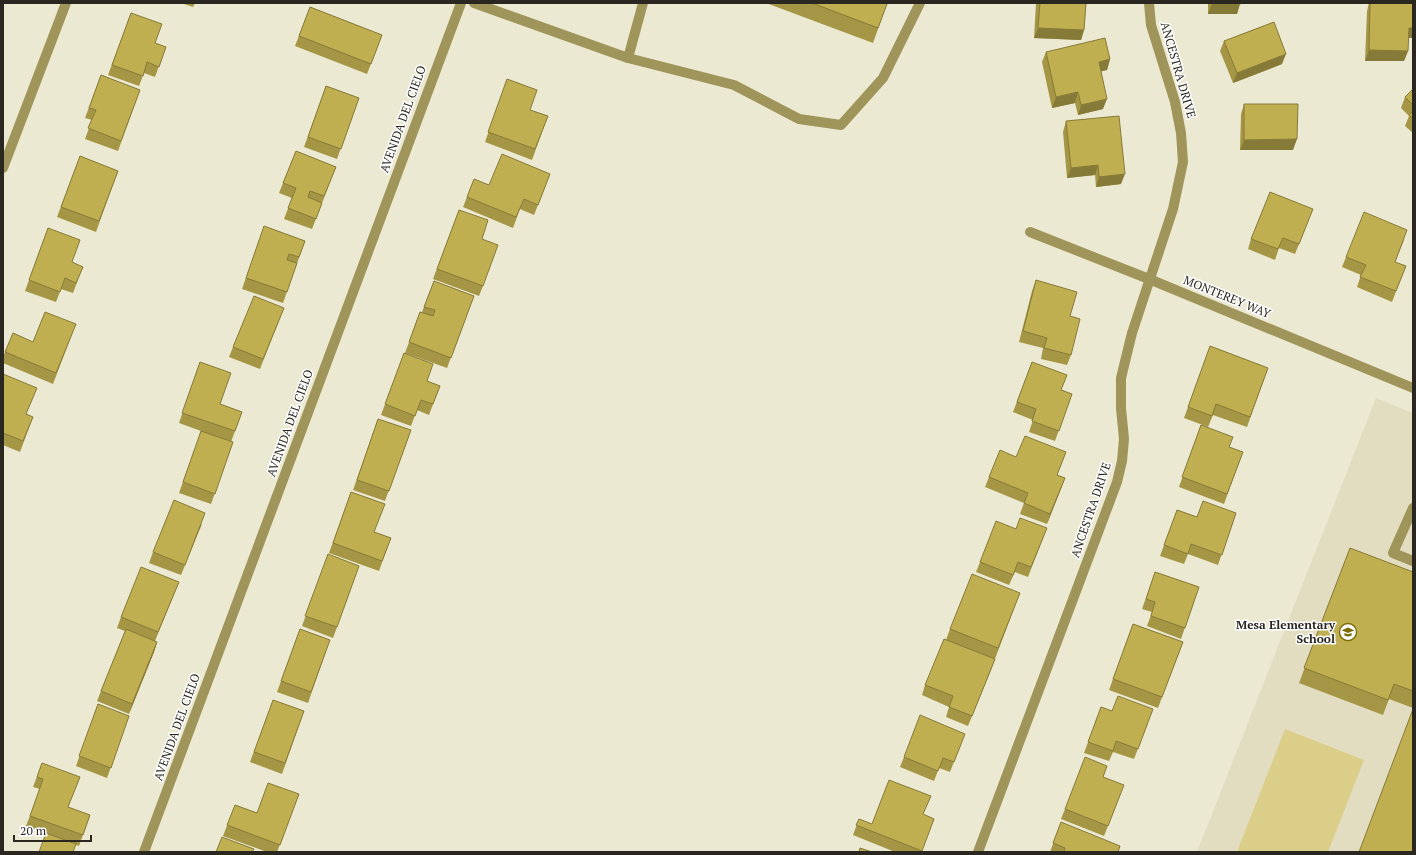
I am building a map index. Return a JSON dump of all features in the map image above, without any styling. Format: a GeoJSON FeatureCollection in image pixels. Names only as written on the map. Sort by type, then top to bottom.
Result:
{"type":"FeatureCollection","features":[{"type":"Feature","properties":{"kind":"street"},"geometry":{"type":"LineString","coordinates":[[3,168],[66,3]]}},
{"type":"Feature","properties":{"kind":"street","name":"AVENIDA DEL CIELO"},"geometry":{"type":"LineString","coordinates":[[144,852],[461,3]]}},
{"type":"Feature","properties":{"kind":"street"},"geometry":{"type":"LineString","coordinates":[[474,3],[628,58],[734,84],[799,119],[841,125],[883,78],[920,3]]}},
{"type":"Feature","properties":{"kind":"street"},"geometry":{"type":"LineString","coordinates":[[628,58],[643,3]]}},
{"type":"Feature","properties":{"kind":"street","name":"ANCESTRA DRIVE"},"geometry":{"type":"LineString","coordinates":[[978,852],[1118,482],[1124,438],[1121,408],[1121,378],[1132,333],[1173,209],[1183,162],[1181,133],[1175,102],[1151,25],[1149,3]]}},
{"type":"Feature","properties":{"kind":"street","name":"MONTEREY WAY"},"geometry":{"type":"LineString","coordinates":[[1030,232],[1149,279],[1413,388]]}},
{"type":"Feature","properties":{"kind":"street"},"geometry":{"type":"LineString","coordinates":[[1413,508],[1394,553],[1413,561]]}},
{"type":"Feature","properties":{"kind":"shaded area","name":"Mesa Elementary School"},"geometry":{"type":"Polygon","coordinates":[[[1376,398],[1413,413],[1413,852],[1197,852],[1376,398]]]}},
{"type":"Feature","properties":{"kind":"shaded area"},"geometry":{"type":"Polygon","coordinates":[[[1285,729],[1364,760],[1328,852],[1237,852],[1285,729]]]}},
{"type":"Feature","properties":{"kind":"building"},"geometry":{"type":"Polygon","coordinates":[[[812,3],[885,3],[887,4],[878,28],[812,3]]]}},
{"type":"Feature","properties":{"kind":"building"},"geometry":{"type":"Polygon","coordinates":[[[1040,3],[1086,3],[1084,30],[1038,28],[1040,3]]]}},
{"type":"Feature","properties":{"kind":"building"},"geometry":{"type":"Polygon","coordinates":[[[1240,3],[1240,4],[1212,4],[1240,3]]]}},
{"type":"Feature","properties":{"kind":"building"},"geometry":{"type":"Polygon","coordinates":[[[1370,3],[1413,3],[1413,28],[1409,28],[1408,51],[1369,50],[1370,3]]]}},
{"type":"Feature","properties":{"kind":"building"},"geometry":{"type":"Polygon","coordinates":[[[310,7],[382,35],[371,64],[299,36],[310,7]]]}},
{"type":"Feature","properties":{"kind":"building"},"geometry":{"type":"Polygon","coordinates":[[[131,13],[162,24],[155,43],[166,47],[159,67],[147,62],[143,76],[112,65],[131,13]]]}},
{"type":"Feature","properties":{"kind":"building"},"geometry":{"type":"Polygon","coordinates":[[[1274,22],[1286,54],[1237,73],[1224,41],[1274,22]]]}},
{"type":"Feature","properties":{"kind":"building"},"geometry":{"type":"Polygon","coordinates":[[[1105,38],[1110,59],[1099,62],[1107,99],[1081,105],[1078,92],[1056,97],[1046,52],[1105,38]]]}},
{"type":"Feature","properties":{"kind":"building"},"geometry":{"type":"Polygon","coordinates":[[[101,75],[140,90],[121,141],[88,128],[96,110],[89,108],[101,75]]]}},
{"type":"Feature","properties":{"kind":"building"},"geometry":{"type":"Polygon","coordinates":[[[507,79],[537,90],[530,110],[548,116],[535,149],[488,132],[507,79]]]}},
{"type":"Feature","properties":{"kind":"building"},"geometry":{"type":"Polygon","coordinates":[[[326,86],[359,98],[341,149],[308,137],[326,86]]]}},
{"type":"Feature","properties":{"kind":"building"},"geometry":{"type":"Polygon","coordinates":[[[1413,89],[1413,105],[1405,97],[1413,89]]]}},
{"type":"Feature","properties":{"kind":"building"},"geometry":{"type":"Polygon","coordinates":[[[1244,104],[1298,104],[1297,139],[1244,140],[1244,104]]]}},
{"type":"Feature","properties":{"kind":"building"},"geometry":{"type":"Polygon","coordinates":[[[1413,111],[1413,119],[1409,115],[1413,111]]]}},
{"type":"Feature","properties":{"kind":"building"},"geometry":{"type":"Polygon","coordinates":[[[1119,116],[1125,174],[1099,177],[1098,165],[1071,168],[1066,121],[1119,116]]]}},
{"type":"Feature","properties":{"kind":"building"},"geometry":{"type":"Polygon","coordinates":[[[296,151],[336,167],[324,196],[310,191],[308,197],[322,203],[316,219],[288,208],[296,188],[283,183],[296,151]]]}},
{"type":"Feature","properties":{"kind":"building"},"geometry":{"type":"Polygon","coordinates":[[[502,154],[550,174],[538,205],[524,199],[516,217],[467,197],[474,179],[489,185],[502,154]]]}},
{"type":"Feature","properties":{"kind":"building"},"geometry":{"type":"Polygon","coordinates":[[[80,156],[118,171],[99,221],[61,207],[80,156]]]}},
{"type":"Feature","properties":{"kind":"building"},"geometry":{"type":"Polygon","coordinates":[[[1270,192],[1313,209],[1299,244],[1283,238],[1278,249],[1251,239],[1270,192]]]}},
{"type":"Feature","properties":{"kind":"building"},"geometry":{"type":"Polygon","coordinates":[[[459,210],[488,220],[482,239],[498,245],[483,286],[437,269],[459,210]]]}},
{"type":"Feature","properties":{"kind":"building"},"geometry":{"type":"Polygon","coordinates":[[[1364,212],[1407,230],[1395,262],[1406,266],[1396,291],[1360,277],[1366,265],[1346,257],[1364,212]]]}},
{"type":"Feature","properties":{"kind":"building"},"geometry":{"type":"Polygon","coordinates":[[[264,226],[305,241],[299,257],[289,254],[287,260],[297,263],[287,292],[246,278],[264,226]]]}},
{"type":"Feature","properties":{"kind":"building"},"geometry":{"type":"Polygon","coordinates":[[[48,228],[80,240],[72,262],[83,267],[76,283],[65,278],[60,292],[29,280],[48,228]]]}},
{"type":"Feature","properties":{"kind":"building"},"geometry":{"type":"Polygon","coordinates":[[[1036,280],[1077,292],[1070,316],[1080,319],[1071,355],[1044,348],[1047,338],[1023,331],[1036,280]]]}},
{"type":"Feature","properties":{"kind":"building"},"geometry":{"type":"Polygon","coordinates":[[[434,281],[474,296],[451,358],[409,342],[420,312],[433,316],[435,310],[424,307],[434,281]]]}},
{"type":"Feature","properties":{"kind":"building"},"geometry":{"type":"Polygon","coordinates":[[[254,296],[284,308],[263,359],[233,347],[254,296]]]}},
{"type":"Feature","properties":{"kind":"building"},"geometry":{"type":"Polygon","coordinates":[[[45,312],[76,324],[56,373],[5,352],[13,333],[33,342],[45,312]]]}},
{"type":"Feature","properties":{"kind":"building"},"geometry":{"type":"Polygon","coordinates":[[[1210,346],[1268,368],[1250,417],[1216,404],[1212,416],[1188,407],[1210,346]]]}},
{"type":"Feature","properties":{"kind":"building"},"geometry":{"type":"Polygon","coordinates":[[[404,353],[433,364],[427,381],[440,386],[433,404],[421,400],[415,416],[385,404],[404,353]]]}},
{"type":"Feature","properties":{"kind":"building"},"geometry":{"type":"Polygon","coordinates":[[[200,362],[231,373],[220,404],[242,412],[235,431],[182,413],[200,362]]]}},
{"type":"Feature","properties":{"kind":"building"},"geometry":{"type":"Polygon","coordinates":[[[1032,362],[1067,375],[1061,390],[1072,394],[1059,431],[1032,421],[1036,409],[1017,402],[1032,362]]]}},
{"type":"Feature","properties":{"kind":"building"},"geometry":{"type":"Polygon","coordinates":[[[3,374],[37,388],[26,414],[33,417],[23,441],[3,433],[3,374]]]}},
{"type":"Feature","properties":{"kind":"building"},"geometry":{"type":"Polygon","coordinates":[[[378,419],[411,430],[389,491],[357,480],[378,419]]]}},
{"type":"Feature","properties":{"kind":"building"},"geometry":{"type":"Polygon","coordinates":[[[1201,425],[1233,437],[1229,447],[1243,452],[1227,494],[1182,477],[1201,425]]]}},
{"type":"Feature","properties":{"kind":"building"},"geometry":{"type":"Polygon","coordinates":[[[201,431],[233,442],[215,494],[183,482],[201,431]]]}},
{"type":"Feature","properties":{"kind":"building"},"geometry":{"type":"Polygon","coordinates":[[[1025,436],[1066,452],[1057,475],[1065,478],[1050,514],[1024,503],[1028,493],[989,477],[1000,450],[1016,457],[1025,436]]]}},
{"type":"Feature","properties":{"kind":"building"},"geometry":{"type":"Polygon","coordinates":[[[351,492],[385,504],[374,532],[391,538],[382,561],[333,543],[351,492]]]}},
{"type":"Feature","properties":{"kind":"building"},"geometry":{"type":"Polygon","coordinates":[[[174,500],[205,513],[185,565],[153,552],[174,500]]]}},
{"type":"Feature","properties":{"kind":"building"},"geometry":{"type":"Polygon","coordinates":[[[1203,501],[1236,513],[1222,555],[1191,544],[1188,554],[1164,545],[1177,510],[1197,517],[1203,501]]]}},
{"type":"Feature","properties":{"kind":"building"},"geometry":{"type":"Polygon","coordinates":[[[1020,518],[1047,528],[1031,567],[1018,562],[1013,575],[980,562],[996,521],[1016,529],[1020,518]]]}},
{"type":"Feature","properties":{"kind":"building"},"geometry":{"type":"Polygon","coordinates":[[[1350,548],[1413,572],[1413,691],[1394,684],[1388,700],[1304,668],[1350,548]]]}},
{"type":"Feature","properties":{"kind":"building"},"geometry":{"type":"Polygon","coordinates":[[[328,554],[359,566],[337,627],[305,616],[328,554]]]}},
{"type":"Feature","properties":{"kind":"building"},"geometry":{"type":"Polygon","coordinates":[[[141,567],[179,582],[158,632],[121,617],[141,567]]]}},
{"type":"Feature","properties":{"kind":"building"},"geometry":{"type":"Polygon","coordinates":[[[1155,572],[1199,587],[1185,628],[1151,616],[1155,602],[1146,599],[1155,572]]]}},
{"type":"Feature","properties":{"kind":"building"},"geometry":{"type":"Polygon","coordinates":[[[972,574],[1020,593],[998,648],[950,629],[972,574]]]}},
{"type":"Feature","properties":{"kind":"building"},"geometry":{"type":"Polygon","coordinates":[[[1133,624],[1183,642],[1162,697],[1113,679],[1133,624]]]}},
{"type":"Feature","properties":{"kind":"building"},"geometry":{"type":"Polygon","coordinates":[[[126,629],[157,642],[132,704],[101,691],[126,629]]]}},
{"type":"Feature","properties":{"kind":"building"},"geometry":{"type":"Polygon","coordinates":[[[300,629],[330,640],[311,692],[281,681],[300,629]]]}},
{"type":"Feature","properties":{"kind":"building"},"geometry":{"type":"Polygon","coordinates":[[[944,639],[995,659],[972,716],[949,707],[953,696],[925,685],[944,639]]]}},
{"type":"Feature","properties":{"kind":"building"},"geometry":{"type":"Polygon","coordinates":[[[1118,696],[1153,709],[1138,749],[1116,741],[1113,751],[1088,742],[1101,707],[1112,711],[1118,696]]]}},
{"type":"Feature","properties":{"kind":"building"},"geometry":{"type":"Polygon","coordinates":[[[273,700],[304,711],[285,763],[254,752],[273,700]]]}},
{"type":"Feature","properties":{"kind":"building"},"geometry":{"type":"Polygon","coordinates":[[[98,704],[129,716],[111,768],[79,756],[98,704]]]}},
{"type":"Feature","properties":{"kind":"building"},"geometry":{"type":"Polygon","coordinates":[[[1413,709],[1413,852],[1359,852],[1413,709]]]}},
{"type":"Feature","properties":{"kind":"building"},"geometry":{"type":"Polygon","coordinates":[[[920,715],[965,734],[954,762],[943,758],[938,771],[904,757],[920,715]]]}},
{"type":"Feature","properties":{"kind":"building"},"geometry":{"type":"Polygon","coordinates":[[[1085,757],[1107,766],[1103,777],[1124,785],[1108,826],[1065,809],[1085,757]]]}},
{"type":"Feature","properties":{"kind":"building"},"geometry":{"type":"Polygon","coordinates":[[[42,763],[80,777],[68,807],[90,815],[83,835],[30,816],[43,779],[37,777],[42,763]]]}},
{"type":"Feature","properties":{"kind":"building"},"geometry":{"type":"Polygon","coordinates":[[[889,780],[931,796],[923,814],[934,819],[922,851],[856,825],[859,819],[872,824],[889,780]]]}},
{"type":"Feature","properties":{"kind":"building"},"geometry":{"type":"Polygon","coordinates":[[[268,783],[299,794],[280,845],[227,825],[235,805],[257,813],[268,783]]]}},
{"type":"Feature","properties":{"kind":"building"},"geometry":{"type":"Polygon","coordinates":[[[1061,822],[1120,846],[1118,852],[1064,852],[1065,848],[1053,843],[1061,822]]]}},
{"type":"Feature","properties":{"kind":"building"},"geometry":{"type":"Polygon","coordinates":[[[46,833],[76,844],[73,852],[39,852],[46,833]]]}},
{"type":"Feature","properties":{"kind":"building"},"geometry":{"type":"Polygon","coordinates":[[[222,837],[254,849],[252,852],[216,852],[222,837]]]}},
{"type":"Feature","properties":{"kind":"building"},"geometry":{"type":"Polygon","coordinates":[[[860,848],[872,852],[859,852],[860,848]]]}},
{"type":"Feature","properties":{"kind":"place","name":"Mesa Elementary School"},"geometry":{"type":"Point","coordinates":[1348,632]}}]}
